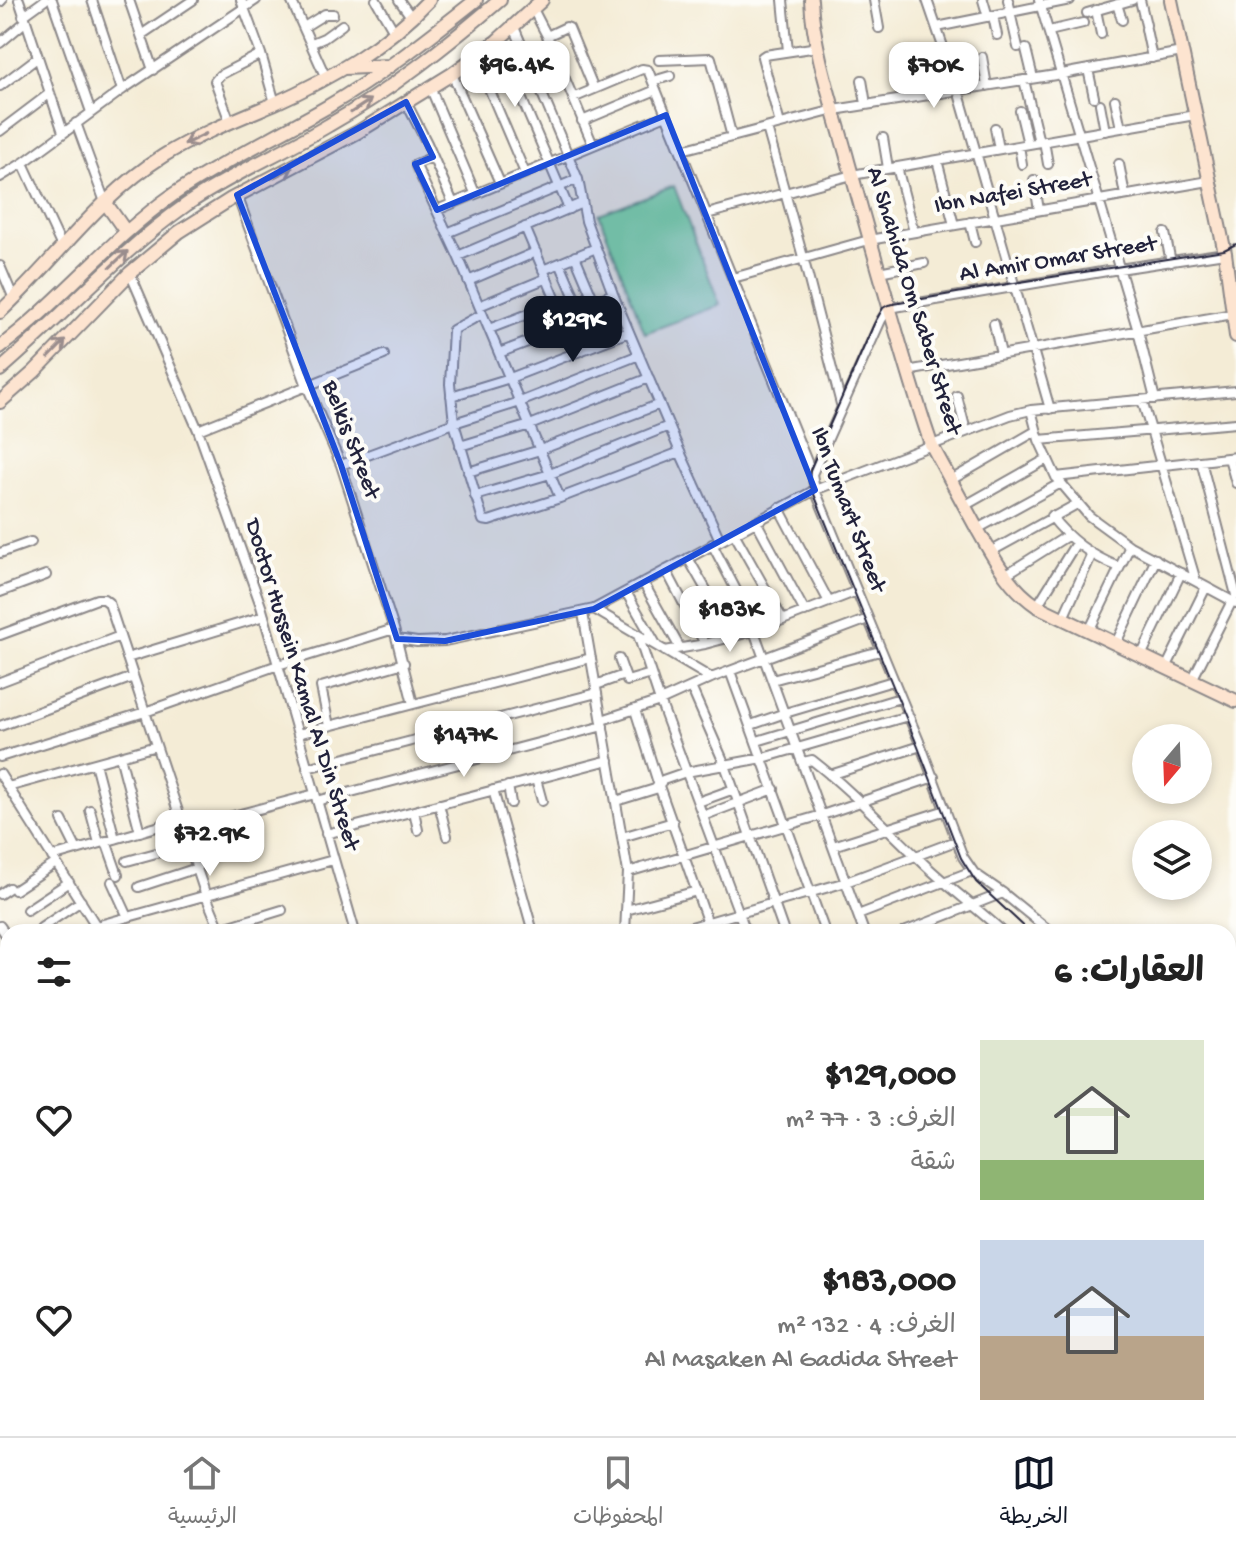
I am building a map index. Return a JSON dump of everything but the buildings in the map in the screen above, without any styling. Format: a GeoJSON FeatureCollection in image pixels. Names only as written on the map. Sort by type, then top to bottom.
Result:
{"type":"FeatureCollection","features":[{"type":"Feature","properties":{"kind":"street"},"geometry":{"type":"LineString","coordinates":[[19,0],[63,132]]}},
{"type":"Feature","properties":{"kind":"street"},"geometry":{"type":"LineString","coordinates":[[0,43],[45,0]]}},
{"type":"Feature","properties":{"kind":"street"},"geometry":{"type":"LineString","coordinates":[[52,0],[91,112]]}},
{"type":"Feature","properties":{"kind":"street"},"geometry":{"type":"LineString","coordinates":[[92,0],[122,90]]}},
{"type":"Feature","properties":{"kind":"street"},"geometry":{"type":"LineString","coordinates":[[141,35],[193,0]]}},
{"type":"Feature","properties":{"kind":"street"},"geometry":{"type":"LineString","coordinates":[[0,177],[242,4],[256,0]]}},
{"type":"Feature","properties":{"kind":"street"},"geometry":{"type":"LineString","coordinates":[[291,0],[326,78]]}},
{"type":"Feature","properties":{"kind":"street"},"geometry":{"type":"LineString","coordinates":[[376,0],[395,33]]}},
{"type":"Feature","properties":{"kind":"street"},"geometry":{"type":"LineString","coordinates":[[399,0],[412,18]]}},
{"type":"Feature","properties":{"kind":"street"},"geometry":{"type":"LineString","coordinates":[[0,312],[132,177],[165,155],[344,68],[395,33],[429,0]]}},
{"type":"Feature","properties":{"kind":"street"},"geometry":{"type":"LineString","coordinates":[[0,347],[37,317],[149,213],[198,178],[329,105],[388,66],[476,0]]}},
{"type":"Feature","properties":{"kind":"street"},"geometry":{"type":"LineString","coordinates":[[0,370],[129,249],[169,218],[210,190],[319,131],[382,92],[500,0]]}},
{"type":"Feature","properties":{"kind":"street"},"geometry":{"type":"LineString","coordinates":[[783,0],[788,51]]}},
{"type":"Feature","properties":{"kind":"street","name":"Al Shahida Om Saber Street"},"geometry":{"type":"LineString","coordinates":[[811,0],[818,47],[834,110],[907,371],[931,444],[990,552],[1019,592],[1037,606],[1236,701]]}},
{"type":"Feature","properties":{"kind":"street"},"geometry":{"type":"LineString","coordinates":[[874,0],[879,28]]}},
{"type":"Feature","properties":{"kind":"street"},"geometry":{"type":"LineString","coordinates":[[927,0],[958,90],[1050,409]]}},
{"type":"Feature","properties":{"kind":"street"},"geometry":{"type":"LineString","coordinates":[[983,0],[997,35]]}},
{"type":"Feature","properties":{"kind":"street"},"geometry":{"type":"LineString","coordinates":[[1008,0],[1048,164]]}},
{"type":"Feature","properties":{"kind":"street"},"geometry":{"type":"LineString","coordinates":[[937,27],[1070,0]]}},
{"type":"Feature","properties":{"kind":"street"},"geometry":{"type":"LineString","coordinates":[[1101,34],[1092,12],[1132,0]]}},
{"type":"Feature","properties":{"kind":"street"},"geometry":{"type":"LineString","coordinates":[[1140,0],[1152,58]]}},
{"type":"Feature","properties":{"kind":"street"},"geometry":{"type":"LineString","coordinates":[[1171,0],[1209,181],[1230,251],[1236,336]]}},
{"type":"Feature","properties":{"kind":"street"},"geometry":{"type":"LineString","coordinates":[[133,2],[153,70]]}},
{"type":"Feature","properties":{"kind":"street"},"geometry":{"type":"LineString","coordinates":[[242,4],[275,103]]}},
{"type":"Feature","properties":{"kind":"street"},"geometry":{"type":"LineString","coordinates":[[0,402],[34,372],[130,273],[179,232],[237,195],[333,146],[452,74],[514,27],[537,4],[547,36],[593,145]]}},
{"type":"Feature","properties":{"kind":"street"},"geometry":{"type":"LineString","coordinates":[[1040,4],[1138,331],[1155,399]]}},
{"type":"Feature","properties":{"kind":"street"},"geometry":{"type":"LineString","coordinates":[[1117,4],[1122,20]]}},
{"type":"Feature","properties":{"kind":"street"},"geometry":{"type":"LineString","coordinates":[[304,27],[325,14],[333,14]]}},
{"type":"Feature","properties":{"kind":"street"},"geometry":{"type":"LineString","coordinates":[[1049,31],[1083,23]]}},
{"type":"Feature","properties":{"kind":"street"},"geometry":{"type":"LineString","coordinates":[[312,43],[342,25]]}},
{"type":"Feature","properties":{"kind":"street"},"geometry":{"type":"LineString","coordinates":[[514,27],[578,179],[586,221],[613,294],[756,631],[861,924]]}},
{"type":"Feature","properties":{"kind":"street"},"geometry":{"type":"LineString","coordinates":[[547,36],[569,28],[594,89],[573,98]]}},
{"type":"Feature","properties":{"kind":"street"},"geometry":{"type":"LineString","coordinates":[[497,41],[569,209]]}},
{"type":"Feature","properties":{"kind":"street"},"geometry":{"type":"LineString","coordinates":[[780,124],[762,58],[818,47]]}},
{"type":"Feature","properties":{"kind":"street"},"geometry":{"type":"LineString","coordinates":[[682,150],[834,110],[1182,52]]}},
{"type":"Feature","properties":{"kind":"street"},"geometry":{"type":"LineString","coordinates":[[230,122],[215,81],[220,75],[261,54]]}},
{"type":"Feature","properties":{"kind":"street"},"geometry":{"type":"LineString","coordinates":[[982,57],[987,86]]}},
{"type":"Feature","properties":{"kind":"street"},"geometry":{"type":"LineString","coordinates":[[0,86],[37,58]]}},
{"type":"Feature","properties":{"kind":"street"},"geometry":{"type":"LineString","coordinates":[[476,58],[525,173]]}},
{"type":"Feature","properties":{"kind":"street"},"geometry":{"type":"LineString","coordinates":[[659,60],[711,58],[732,137]]}},
{"type":"Feature","properties":{"kind":"street"},"geometry":{"type":"LineString","coordinates":[[344,68],[388,66]]}},
{"type":"Feature","properties":{"kind":"street","name":"Ibn Tumart Street"},"geometry":{"type":"LineString","coordinates":[[594,89],[642,69],[648,70],[812,474],[815,490],[880,651],[934,777],[956,841],[972,871],[1041,924]]}},
{"type":"Feature","properties":{"kind":"street"},"geometry":{"type":"LineString","coordinates":[[1088,69],[1105,131]]}},
{"type":"Feature","properties":{"kind":"street"},"geometry":{"type":"LineString","coordinates":[[452,74],[500,183]]}},
{"type":"Feature","properties":{"kind":"street"},"geometry":{"type":"LineString","coordinates":[[582,121],[670,76]]}},
{"type":"Feature","properties":{"kind":"street"},"geometry":{"type":"LineString","coordinates":[[862,80],[866,104]]}},
{"type":"Feature","properties":{"kind":"street"},"geometry":{"type":"LineString","coordinates":[[430,87],[475,193]]}},
{"type":"Feature","properties":{"kind":"street"},"geometry":{"type":"LineString","coordinates":[[0,131],[49,94]]}},
{"type":"Feature","properties":{"kind":"street"},"geometry":{"type":"LineString","coordinates":[[1115,100],[1121,128]]}},
{"type":"Feature","properties":{"kind":"street"},"geometry":{"type":"LineString","coordinates":[[406,102],[453,203]]}},
{"type":"Feature","properties":{"kind":"street"},"geometry":{"type":"LineString","coordinates":[[1020,111],[1022,164]]}},
{"type":"Feature","properties":{"kind":"street"},"geometry":{"type":"LineString","coordinates":[[437,210],[666,115]]}},
{"type":"Feature","properties":{"kind":"street"},"geometry":{"type":"LineString","coordinates":[[707,214],[852,175],[1195,115]]}},
{"type":"Feature","properties":{"kind":"street"},"geometry":{"type":"LineString","coordinates":[[76,123],[105,202],[126,232]]}},
{"type":"Feature","properties":{"kind":"street"},"geometry":{"type":"LineString","coordinates":[[767,128],[842,405]]}},
{"type":"Feature","properties":{"kind":"street"},"geometry":{"type":"LineString","coordinates":[[995,128],[999,149]]}},
{"type":"Feature","properties":{"kind":"street"},"geometry":{"type":"LineString","coordinates":[[883,138],[914,232]]}},
{"type":"Feature","properties":{"kind":"street"},"geometry":{"type":"LineString","coordinates":[[433,157],[416,166],[458,256],[560,498]]}},
{"type":"Feature","properties":{"kind":"street"},"geometry":{"type":"LineString","coordinates":[[937,160],[954,225]]}},
{"type":"Feature","properties":{"kind":"street"},"geometry":{"type":"LineString","coordinates":[[23,163],[62,247]]}},
{"type":"Feature","properties":{"kind":"street"},"geometry":{"type":"LineString","coordinates":[[1119,164],[1125,195]]}},
{"type":"Feature","properties":{"kind":"street"},"geometry":{"type":"LineString","coordinates":[[447,233],[578,179]]}},
{"type":"Feature","properties":{"kind":"street"},"geometry":{"type":"LineString","coordinates":[[1034,180],[1039,210]]}},
{"type":"Feature","properties":{"kind":"street","name":"Ibn Nafei Street"},"geometry":{"type":"LineString","coordinates":[[733,278],[869,240],[1209,181]]}},
{"type":"Feature","properties":{"kind":"street","name":"Belkis Street"},"geometry":{"type":"LineString","coordinates":[[237,195],[307,386],[341,465],[396,634],[413,704]]}},
{"type":"Feature","properties":{"kind":"street"},"geometry":{"type":"LineString","coordinates":[[458,256],[582,203]]}},
{"type":"Feature","properties":{"kind":"street"},"geometry":{"type":"LineString","coordinates":[[970,222],[975,242]]}},
{"type":"Feature","properties":{"kind":"street"},"geometry":{"type":"LineString","coordinates":[[525,227],[578,352]]}},
{"type":"Feature","properties":{"kind":"street"},"geometry":{"type":"LineString","coordinates":[[1165,233],[1171,262]]}},
{"type":"Feature","properties":{"kind":"street"},"geometry":{"type":"LineString","coordinates":[[596,248],[560,263],[480,310],[453,331],[451,396],[454,423],[481,517],[487,521],[560,498],[680,452]]}},
{"type":"Feature","properties":{"kind":"street","name":"Al Amir Omar Street"},"geometry":{"type":"LineString","coordinates":[[889,308],[1230,251]]}},
{"type":"Feature","properties":{"kind":"street"},"geometry":{"type":"LineString","coordinates":[[468,281],[536,252]]}},
{"type":"Feature","properties":{"kind":"street"},"geometry":{"type":"LineString","coordinates":[[575,256],[594,301]]}},
{"type":"Feature","properties":{"kind":"street"},"geometry":{"type":"LineString","coordinates":[[560,263],[579,307]]}},
{"type":"Feature","properties":{"kind":"street"},"geometry":{"type":"LineString","coordinates":[[879,272],[924,263]]}},
{"type":"Feature","properties":{"kind":"street"},"geometry":{"type":"LineString","coordinates":[[0,266],[14,299]]}},
{"type":"Feature","properties":{"kind":"street","name":"Doctor Hussein Kamal Al Din Street"},"geometry":{"type":"LineString","coordinates":[[130,273],[198,430],[264,616],[353,924]]}},
{"type":"Feature","properties":{"kind":"street"},"geometry":{"type":"LineString","coordinates":[[562,314],[613,294]]}},
{"type":"Feature","properties":{"kind":"street"},"geometry":{"type":"LineString","coordinates":[[489,329],[557,303]]}},
{"type":"Feature","properties":{"kind":"street"},"geometry":{"type":"LineString","coordinates":[[44,331],[97,305]]}},
{"type":"Feature","properties":{"kind":"street"},"geometry":{"type":"LineString","coordinates":[[812,474],[889,308]]}},
{"type":"Feature","properties":{"kind":"street"},"geometry":{"type":"LineString","coordinates":[[499,353],[620,310]]}},
{"type":"Feature","properties":{"kind":"street"},"geometry":{"type":"LineString","coordinates":[[907,371],[1233,314]]}},
{"type":"Feature","properties":{"kind":"street"},"geometry":{"type":"LineString","coordinates":[[994,324],[1001,354]]}},
{"type":"Feature","properties":{"kind":"street"},"geometry":{"type":"LineString","coordinates":[[451,396],[510,378],[629,332]]}},
{"type":"Feature","properties":{"kind":"street"},"geometry":{"type":"LineString","coordinates":[[198,430],[384,355]]}},
{"type":"Feature","properties":{"kind":"street"},"geometry":{"type":"LineString","coordinates":[[341,465],[520,402],[639,355]]}},
{"type":"Feature","properties":{"kind":"street"},"geometry":{"type":"LineString","coordinates":[[460,446],[530,425],[649,378]]}},
{"type":"Feature","properties":{"kind":"street"},"geometry":{"type":"LineString","coordinates":[[0,757],[145,712],[278,665],[396,634],[417,642],[445,641],[583,613],[815,490],[1010,415],[1031,410],[1236,391]]}},
{"type":"Feature","properties":{"kind":"street"},"geometry":{"type":"LineString","coordinates":[[957,396],[966,431]]}},
{"type":"Feature","properties":{"kind":"street"},"geometry":{"type":"LineString","coordinates":[[1142,400],[1196,581]]}},
{"type":"Feature","properties":{"kind":"street"},"geometry":{"type":"LineString","coordinates":[[468,472],[540,450],[660,404]]}},
{"type":"Feature","properties":{"kind":"street"},"geometry":{"type":"LineString","coordinates":[[1031,410],[1047,459],[1077,504],[1102,527],[1130,546],[1235,600]]}},
{"type":"Feature","properties":{"kind":"street"},"geometry":{"type":"LineString","coordinates":[[951,480],[1038,436],[1236,423]]}},
{"type":"Feature","properties":{"kind":"street"},"geometry":{"type":"LineString","coordinates":[[475,496],[550,474],[669,426]]}},
{"type":"Feature","properties":{"kind":"street"},"geometry":{"type":"LineString","coordinates":[[977,529],[1059,480],[1233,457],[1236,483]]}},
{"type":"Feature","properties":{"kind":"street"},"geometry":{"type":"LineString","coordinates":[[964,506],[1047,459]]}},
{"type":"Feature","properties":{"kind":"street"},"geometry":{"type":"LineString","coordinates":[[1192,680],[1235,600],[1201,461]]}},
{"type":"Feature","properties":{"kind":"street"},"geometry":{"type":"LineString","coordinates":[[990,552],[1077,504]]}},
{"type":"Feature","properties":{"kind":"street"},"geometry":{"type":"LineString","coordinates":[[779,508],[829,602]]}},
{"type":"Feature","properties":{"kind":"street"},"geometry":{"type":"LineString","coordinates":[[1051,516],[1076,543],[1119,567]]}},
{"type":"Feature","properties":{"kind":"street"},"geometry":{"type":"LineString","coordinates":[[756,521],[805,612]]}},
{"type":"Feature","properties":{"kind":"street"},"geometry":{"type":"LineString","coordinates":[[734,533],[783,620]]}},
{"type":"Feature","properties":{"kind":"street"},"geometry":{"type":"LineString","coordinates":[[1005,575],[1067,536]]}},
{"type":"Feature","properties":{"kind":"street"},"geometry":{"type":"LineString","coordinates":[[0,553],[31,542]]}},
{"type":"Feature","properties":{"kind":"street"},"geometry":{"type":"LineString","coordinates":[[1037,606],[1076,543]]}},
{"type":"Feature","properties":{"kind":"street"},"geometry":{"type":"LineString","coordinates":[[1089,631],[1130,546]]}},
{"type":"Feature","properties":{"kind":"street"},"geometry":{"type":"LineString","coordinates":[[1063,618],[1092,554]]}},
{"type":"Feature","properties":{"kind":"street"},"geometry":{"type":"LineString","coordinates":[[688,558],[733,637]]}},
{"type":"Feature","properties":{"kind":"street"},"geometry":{"type":"LineString","coordinates":[[1116,643],[1156,559]]}},
{"type":"Feature","properties":{"kind":"street"},"geometry":{"type":"LineString","coordinates":[[666,570],[705,644]]}},
{"type":"Feature","properties":{"kind":"street"},"geometry":{"type":"LineString","coordinates":[[1141,656],[1181,573]]}},
{"type":"Feature","properties":{"kind":"street"},"geometry":{"type":"LineString","coordinates":[[0,592],[46,575]]}},
{"type":"Feature","properties":{"kind":"street"},"geometry":{"type":"LineString","coordinates":[[643,582],[680,648]]}},
{"type":"Feature","properties":{"kind":"street"},"geometry":{"type":"LineString","coordinates":[[1166,668],[1206,587]]}},
{"type":"Feature","properties":{"kind":"street"},"geometry":{"type":"LineString","coordinates":[[661,648],[705,644],[756,631],[857,591]]}},
{"type":"Feature","properties":{"kind":"street"},"geometry":{"type":"LineString","coordinates":[[626,592],[661,648]]}},
{"type":"Feature","properties":{"kind":"street"},"geometry":{"type":"LineString","coordinates":[[0,635],[97,599],[109,603],[218,924]]}},
{"type":"Feature","properties":{"kind":"street"},"geometry":{"type":"LineString","coordinates":[[594,609],[711,678]]}},
{"type":"Feature","properties":{"kind":"street"},"geometry":{"type":"LineString","coordinates":[[583,613],[628,872],[625,924]]}},
{"type":"Feature","properties":{"kind":"street"},"geometry":{"type":"LineString","coordinates":[[127,658],[264,616]]}},
{"type":"Feature","properties":{"kind":"street"},"geometry":{"type":"LineString","coordinates":[[698,630],[721,617]]}},
{"type":"Feature","properties":{"kind":"street"},"geometry":{"type":"LineString","coordinates":[[0,894],[54,860],[107,841],[316,798],[602,723],[868,619]]}},
{"type":"Feature","properties":{"kind":"street"},"geometry":{"type":"LineString","coordinates":[[638,635],[743,924]]}},
{"type":"Feature","properties":{"kind":"street"},"geometry":{"type":"LineString","coordinates":[[0,682],[120,636]]}},
{"type":"Feature","properties":{"kind":"street"},"geometry":{"type":"LineString","coordinates":[[772,680],[880,651]]}},
{"type":"Feature","properties":{"kind":"street"},"geometry":{"type":"LineString","coordinates":[[298,734],[591,658]]}},
{"type":"Feature","properties":{"kind":"street"},"geometry":{"type":"LineString","coordinates":[[619,659],[626,680],[651,674]]}},
{"type":"Feature","properties":{"kind":"street"},"geometry":{"type":"LineString","coordinates":[[329,726],[320,690],[322,686],[404,663]]}},
{"type":"Feature","properties":{"kind":"street"},"geometry":{"type":"LineString","coordinates":[[730,671],[822,924]]}},
{"type":"Feature","properties":{"kind":"street"},"geometry":{"type":"LineString","coordinates":[[307,768],[596,689],[624,675]]}},
{"type":"Feature","properties":{"kind":"street"},"geometry":{"type":"LineString","coordinates":[[0,726],[133,677]]}},
{"type":"Feature","properties":{"kind":"street"},"geometry":{"type":"LineString","coordinates":[[751,725],[893,681]]}},
{"type":"Feature","properties":{"kind":"street"},"geometry":{"type":"LineString","coordinates":[[691,687],[725,765],[781,924]]}},
{"type":"Feature","properties":{"kind":"street"},"geometry":{"type":"LineString","coordinates":[[757,741],[900,698]]}},
{"type":"Feature","properties":{"kind":"street"},"geometry":{"type":"LineString","coordinates":[[635,710],[708,922]]}},
{"type":"Feature","properties":{"kind":"street"},"geometry":{"type":"LineString","coordinates":[[616,801],[655,789],[663,780],[686,772],[763,758],[908,716]]}},
{"type":"Feature","properties":{"kind":"street"},"geometry":{"type":"LineString","coordinates":[[5,787],[156,746]]}},
{"type":"Feature","properties":{"kind":"street"},"geometry":{"type":"LineString","coordinates":[[830,775],[921,746]]}},
{"type":"Feature","properties":{"kind":"street"},"geometry":{"type":"LineString","coordinates":[[120,756],[140,832]]}},
{"type":"Feature","properties":{"kind":"street"},"geometry":{"type":"LineString","coordinates":[[326,834],[609,760]]}},
{"type":"Feature","properties":{"kind":"street"},"geometry":{"type":"LineString","coordinates":[[803,762],[812,760],[863,802],[943,883],[972,904],[992,924]]}},
{"type":"Feature","properties":{"kind":"street"},"geometry":{"type":"LineString","coordinates":[[95,763],[115,879],[128,917]]}},
{"type":"Feature","properties":{"kind":"street"},"geometry":{"type":"LineString","coordinates":[[0,774],[5,787],[95,924]]}},
{"type":"Feature","properties":{"kind":"street"},"geometry":{"type":"LineString","coordinates":[[628,872],[787,826],[934,777]]}},
{"type":"Feature","properties":{"kind":"street"},"geometry":{"type":"LineString","coordinates":[[536,779],[542,801]]}},
{"type":"Feature","properties":{"kind":"street"},"geometry":{"type":"LineString","coordinates":[[508,786],[511,803]]}},
{"type":"Feature","properties":{"kind":"street"},"geometry":{"type":"LineString","coordinates":[[698,802],[734,789]]}},
{"type":"Feature","properties":{"kind":"street"},"geometry":{"type":"LineString","coordinates":[[703,816],[774,789]]}},
{"type":"Feature","properties":{"kind":"street"},"geometry":{"type":"LineString","coordinates":[[493,790],[531,924]]}},
{"type":"Feature","properties":{"kind":"street"},"geometry":{"type":"LineString","coordinates":[[439,804],[447,836]]}},
{"type":"Feature","properties":{"kind":"street"},"geometry":{"type":"LineString","coordinates":[[90,810],[107,841]]}},
{"type":"Feature","properties":{"kind":"street"},"geometry":{"type":"LineString","coordinates":[[833,846],[946,810]]}},
{"type":"Feature","properties":{"kind":"street"},"geometry":{"type":"LineString","coordinates":[[414,811],[418,830]]}},
{"type":"Feature","properties":{"kind":"street"},"geometry":{"type":"LineString","coordinates":[[62,820],[77,850]]}},
{"type":"Feature","properties":{"kind":"street"},"geometry":{"type":"LineString","coordinates":[[622,837],[673,822]]}},
{"type":"Feature","properties":{"kind":"street"},"geometry":{"type":"LineString","coordinates":[[701,924],[846,882],[956,841]]}},
{"type":"Feature","properties":{"kind":"street"},"geometry":{"type":"LineString","coordinates":[[127,861],[189,844]]}},
{"type":"Feature","properties":{"kind":"street"},"geometry":{"type":"LineString","coordinates":[[110,924],[333,860]]}},
{"type":"Feature","properties":{"kind":"street"},"geometry":{"type":"LineString","coordinates":[[139,887],[197,868]]}},
{"type":"Feature","properties":{"kind":"street"},"geometry":{"type":"LineString","coordinates":[[858,915],[972,871]]}},
{"type":"Feature","properties":{"kind":"street"},"geometry":{"type":"LineString","coordinates":[[27,910],[69,882]]}},
{"type":"Feature","properties":{"kind":"street"},"geometry":{"type":"LineString","coordinates":[[626,910],[697,891]]}},
{"type":"Feature","properties":{"kind":"street"},"geometry":{"type":"LineString","coordinates":[[924,924],[1003,893]]}},
{"type":"Feature","properties":{"kind":"street"},"geometry":{"type":"LineString","coordinates":[[47,924],[81,901]]}},
{"type":"Feature","properties":{"kind":"street"},"geometry":{"type":"LineString","coordinates":[[236,924],[282,910]]}},
{"type":"Feature","properties":{"kind":"highlighted area"},"geometry":{"type":"Polygon","coordinates":[[[406,102],[433,157],[415,164],[437,210],[666,115],[815,490],[594,609],[445,641],[397,639],[341,465],[237,195],[406,102]]]}},
{"type":"Feature","properties":{"kind":"green space"},"geometry":{"type":"Polygon","coordinates":[[[674,186],[720,305],[645,333],[599,214],[674,186]]]}},
{"type":"Feature","properties":{"kind":"tram line"},"geometry":{"type":"LineString","coordinates":[[1021,924],[976,882],[961,858],[809,482],[810,470],[874,324],[888,305],[1224,250],[1236,244]]}}]}
